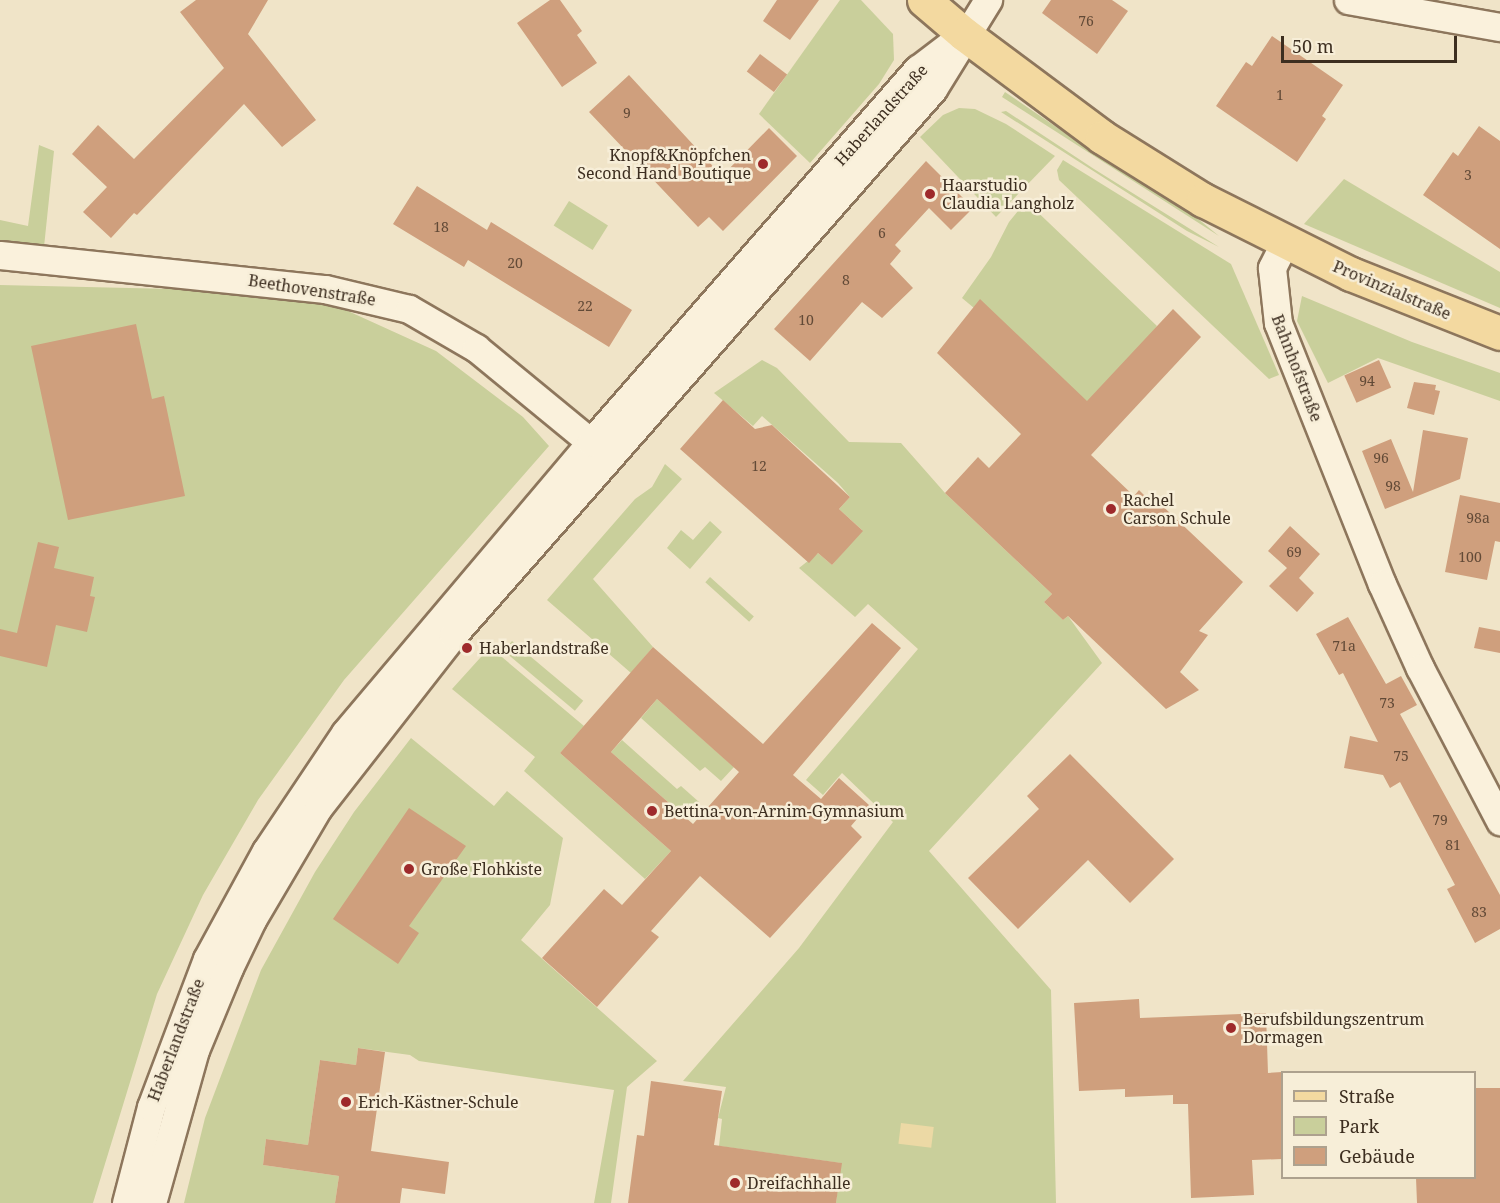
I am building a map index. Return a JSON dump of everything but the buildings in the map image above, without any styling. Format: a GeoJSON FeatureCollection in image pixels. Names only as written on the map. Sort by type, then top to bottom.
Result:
{"type":"FeatureCollection","features":[{"type":"Feature","properties":{"kind":"main road"},"geometry":{"type":"LineString","coordinates":[[924,0],[964,34],[1102,136],[1203,200],[1286,242]]}},
{"type":"Feature","properties":{"kind":"main road","name":"Provinzialstraße"},"geometry":{"type":"LineString","coordinates":[[1286,242],[1424,306],[1500,333]]}},
{"type":"Feature","properties":{"kind":"street","name":"Haberlandstraße"},"geometry":{"type":"LineString","coordinates":[[152,1203],[195,1050],[229,968],[252,920],[318,808],[430,662],[601,450],[918,69],[964,34],[988,0]]}},
{"type":"Feature","properties":{"kind":"street"},"geometry":{"type":"LineString","coordinates":[[1354,0],[1500,27]]}},
{"type":"Feature","properties":{"kind":"street","name":"Bahnhofstraße"},"geometry":{"type":"LineString","coordinates":[[1286,242],[1272,268],[1278,323],[1382,584],[1500,821]]}},
{"type":"Feature","properties":{"kind":"street","name":"Beethovenstraße"},"geometry":{"type":"LineString","coordinates":[[0,255],[324,289],[409,309],[476,348],[601,450]]}},
{"type":"Feature","properties":{"kind":"street","name":"Haberlandstraße"},"geometry":{"type":"LineString","coordinates":[[126,1203],[135,1160],[174,1043],[207,959],[260,861],[299,798],[391,674],[601,450]]}},
{"type":"Feature","properties":{"kind":"green space"},"geometry":{"type":"Polygon","coordinates":[[[840,0],[861,0],[893,34],[894,60],[879,84],[810,163],[759,114],[840,0]]]}},
{"type":"Feature","properties":{"kind":"green space"},"geometry":{"type":"Polygon","coordinates":[[[1005,92],[1115,167],[1186,209],[1219,236],[1002,97],[1005,92]]]}},
{"type":"Feature","properties":{"kind":"green space"},"geometry":{"type":"Polygon","coordinates":[[[959,108],[975,109],[1006,124],[1055,156],[996,217],[920,137],[943,115],[959,108]]]}},
{"type":"Feature","properties":{"kind":"green space"},"geometry":{"type":"Polygon","coordinates":[[[1006,111],[1219,247],[1187,231],[1001,112],[1006,111]]]}},
{"type":"Feature","properties":{"kind":"green space"},"geometry":{"type":"Polygon","coordinates":[[[39,145],[54,151],[44,247],[0,242],[0,220],[28,226],[39,145]]]}},
{"type":"Feature","properties":{"kind":"green space"},"geometry":{"type":"Polygon","coordinates":[[[1063,160],[1231,264],[1279,375],[1269,379],[1059,180],[1057,170],[1063,160]]]}},
{"type":"Feature","properties":{"kind":"green space"},"geometry":{"type":"Polygon","coordinates":[[[1344,179],[1500,272],[1500,308],[1304,224],[1344,179]]]}},
{"type":"Feature","properties":{"kind":"green space"},"geometry":{"type":"Polygon","coordinates":[[[569,201],[608,225],[593,250],[554,226],[569,201]]]}},
{"type":"Feature","properties":{"kind":"green space"},"geometry":{"type":"Polygon","coordinates":[[[1026,201],[1157,326],[1095,409],[962,298],[991,257],[1009,222],[1026,201]]]}},
{"type":"Feature","properties":{"kind":"green space"},"geometry":{"type":"Polygon","coordinates":[[[0,285],[216,290],[337,306],[436,351],[523,417],[549,446],[344,680],[258,800],[203,895],[157,994],[93,1203],[0,1203],[0,285]]]}},
{"type":"Feature","properties":{"kind":"green space"},"geometry":{"type":"Polygon","coordinates":[[[1302,296],[1412,342],[1500,373],[1500,401],[1378,358],[1328,383],[1297,321],[1302,296]]]}},
{"type":"Feature","properties":{"kind":"green space"},"geometry":{"type":"Polygon","coordinates":[[[762,360],[777,368],[849,442],[901,443],[945,493],[1052,594],[1044,602],[1063,620],[1068,616],[1102,663],[929,851],[1051,990],[1056,1203],[836,1203],[841,1163],[719,1146],[722,1119],[718,1118],[726,1087],[683,1081],[799,948],[893,822],[842,773],[823,795],[806,780],[918,649],[868,604],[855,617],[799,568],[818,553],[832,565],[862,530],[839,509],[850,497],[838,483],[762,416],[753,426],[714,393],[762,360]]]}},
{"type":"Feature","properties":{"kind":"green space"},"geometry":{"type":"Polygon","coordinates":[[[665,464],[682,479],[593,579],[653,647],[631,673],[547,600],[635,499],[652,487],[665,464]]]}},
{"type":"Feature","properties":{"kind":"green space"},"geometry":{"type":"Polygon","coordinates":[[[710,521],[722,532],[690,569],[667,548],[681,530],[693,540],[710,521]]]}},
{"type":"Feature","properties":{"kind":"green space"},"geometry":{"type":"Polygon","coordinates":[[[710,577],[754,616],[749,622],[705,582],[710,577]]]}},
{"type":"Feature","properties":{"kind":"green space"},"geometry":{"type":"Polygon","coordinates":[[[512,641],[583,701],[575,711],[504,651],[512,641]]]}},
{"type":"Feature","properties":{"kind":"green space"},"geometry":{"type":"Polygon","coordinates":[[[490,647],[584,726],[560,753],[671,851],[645,879],[524,771],[535,757],[452,689],[490,647]]]}},
{"type":"Feature","properties":{"kind":"green space"},"geometry":{"type":"Polygon","coordinates":[[[657,699],[734,767],[721,781],[705,767],[700,771],[641,718],[657,699]]]}},
{"type":"Feature","properties":{"kind":"green space"},"geometry":{"type":"Polygon","coordinates":[[[411,738],[494,806],[507,791],[563,838],[550,905],[521,940],[657,1061],[627,1087],[611,1203],[594,1203],[614,1090],[419,1061],[410,1055],[358,1048],[356,1065],[320,1060],[308,1145],[266,1139],[263,1165],[339,1176],[335,1203],[184,1203],[205,1118],[261,970],[315,872],[354,812],[411,738]]]}},
{"type":"Feature","properties":{"kind":"green space"},"geometry":{"type":"Polygon","coordinates":[[[622,740],[677,789],[681,786],[699,802],[685,817],[611,752],[622,740]]]}},
{"type":"Feature","properties":{"kind":"sand"},"geometry":{"type":"Polygon","coordinates":[[[901,1123],[934,1127],[931,1148],[898,1144],[901,1123]]]}},
{"type":"Feature","properties":{"kind":"place","name":"Knopf&Knöpfchen Second Hand Boutique"},"geometry":{"type":"Point","coordinates":[763,164]}},
{"type":"Feature","properties":{"kind":"place","name":"Haarstudio Claudia Langholz"},"geometry":{"type":"Point","coordinates":[930,194]}},
{"type":"Feature","properties":{"kind":"place","name":"Rachel Carson Schule"},"geometry":{"type":"Point","coordinates":[1111,509]}},
{"type":"Feature","properties":{"kind":"place","name":"Haberlandstraße"},"geometry":{"type":"Point","coordinates":[467,648]}},
{"type":"Feature","properties":{"kind":"place","name":"Bettina-von-Arnim-Gymnasium"},"geometry":{"type":"Point","coordinates":[652,811]}},
{"type":"Feature","properties":{"kind":"place","name":"Große Flohkiste"},"geometry":{"type":"Point","coordinates":[409,869]}},
{"type":"Feature","properties":{"kind":"place","name":"Berufsbildungszentrum Dormagen"},"geometry":{"type":"Point","coordinates":[1231,1028]}},
{"type":"Feature","properties":{"kind":"place","name":"Erich-Kästner-Schule"},"geometry":{"type":"Point","coordinates":[346,1102]}},
{"type":"Feature","properties":{"kind":"place","name":"Dreifachhalle"},"geometry":{"type":"Point","coordinates":[735,1183]}}]}
